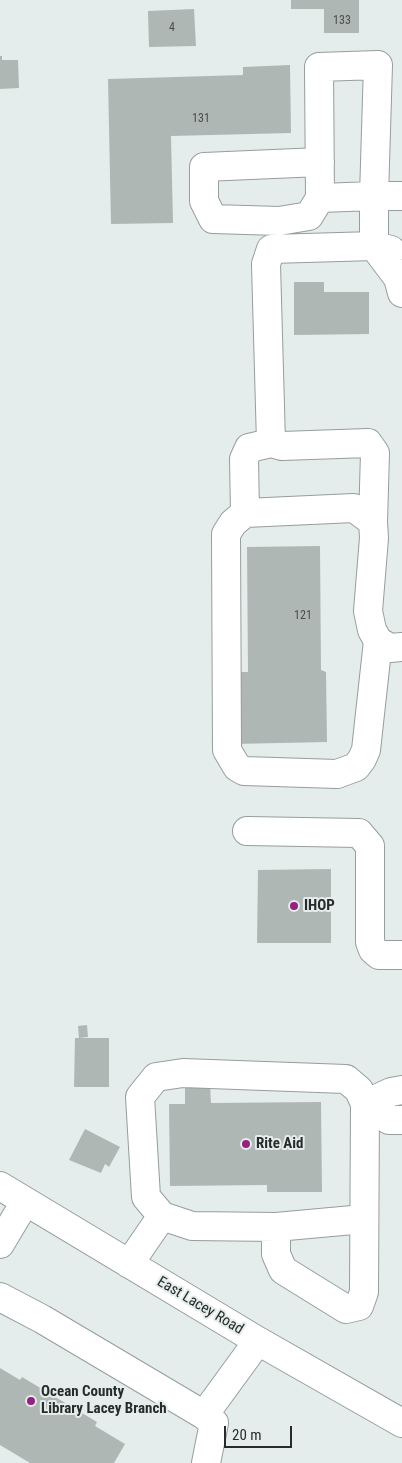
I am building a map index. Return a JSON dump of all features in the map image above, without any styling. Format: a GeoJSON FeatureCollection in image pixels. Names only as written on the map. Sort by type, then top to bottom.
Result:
{"type":"FeatureCollection","features":[{"type":"Feature","properties":{"kind":"street"},"geometry":{"type":"LineString","coordinates":[[320,162],[204,167],[204,201],[213,219],[279,221],[309,216],[320,198],[320,162],[319,67],[378,65],[374,246],[398,278],[402,293]]}},
{"type":"Feature","properties":{"kind":"street"},"geometry":{"type":"LineString","coordinates":[[320,198],[402,196]]}},
{"type":"Feature","properties":{"kind":"street"},"geometry":{"type":"LineString","coordinates":[[271,443],[266,264],[271,249],[374,246],[402,253]]}},
{"type":"Feature","properties":{"kind":"street"},"geometry":{"type":"LineString","coordinates":[[245,514],[244,459],[249,448],[271,443],[282,446],[368,443],[376,453],[374,538],[368,611],[372,630],[390,644],[366,750],[356,767],[337,774],[244,771],[238,767],[227,750],[226,534],[233,522],[245,514],[354,508],[373,522]]}},
{"type":"Feature","properties":{"kind":"street"},"geometry":{"type":"LineString","coordinates":[[248,831],[360,833],[370,846],[370,942],[373,950],[379,955],[402,955]]}},
{"type":"Feature","properties":{"kind":"street"},"geometry":{"type":"LineString","coordinates":[[129,1264],[154,1207],[140,1097],[156,1077],[183,1074],[346,1079],[360,1090],[365,1104],[364,1292],[359,1306],[346,1309],[283,1270],[276,1254],[276,1227]]}},
{"type":"Feature","properties":{"kind":"street"},"geometry":{"type":"LineString","coordinates":[[365,1104],[390,1092],[402,1090]]}},
{"type":"Feature","properties":{"kind":"street"},"geometry":{"type":"LineString","coordinates":[[365,1104],[389,1120],[402,1120]]}},
{"type":"Feature","properties":{"kind":"street","name":"East Lacey Road"},"geometry":{"type":"LineString","coordinates":[[0,1186],[258,1341],[402,1423]]}},
{"type":"Feature","properties":{"kind":"street"},"geometry":{"type":"LineString","coordinates":[[0,1244],[25,1202]]}},
{"type":"Feature","properties":{"kind":"street"},"geometry":{"type":"LineString","coordinates":[[154,1207],[192,1226],[276,1227],[364,1219]]}},
{"type":"Feature","properties":{"kind":"street"},"geometry":{"type":"LineString","coordinates":[[0,1297],[42,1319],[204,1415],[214,1423],[206,1463]]}},
{"type":"Feature","properties":{"kind":"street"},"geometry":{"type":"LineString","coordinates":[[204,1415],[258,1341]]}},
{"type":"Feature","properties":{"kind":"building"},"geometry":{"type":"Polygon","coordinates":[[[291,0],[359,0],[359,33],[324,33],[324,9],[291,9],[291,0]]]}},
{"type":"Feature","properties":{"kind":"building"},"geometry":{"type":"Polygon","coordinates":[[[194,9],[196,46],[149,47],[148,11],[194,9]]]}},
{"type":"Feature","properties":{"kind":"building"},"geometry":{"type":"Polygon","coordinates":[[[0,56],[2,56],[2,60],[18,60],[19,88],[0,89],[0,56]]]}},
{"type":"Feature","properties":{"kind":"building"},"geometry":{"type":"Polygon","coordinates":[[[290,65],[291,133],[171,136],[173,223],[111,224],[108,79],[243,75],[243,67],[290,65]]]}},
{"type":"Feature","properties":{"kind":"building"},"geometry":{"type":"Polygon","coordinates":[[[294,282],[324,282],[324,292],[369,292],[369,334],[294,335],[294,282]]]}},
{"type":"Feature","properties":{"kind":"building"},"geometry":{"type":"Polygon","coordinates":[[[320,546],[321,670],[326,672],[327,742],[234,744],[233,672],[248,672],[247,547],[320,546]]]}},
{"type":"Feature","properties":{"kind":"building","name":"IHOP"},"geometry":{"type":"Polygon","coordinates":[[[331,869],[331,943],[257,943],[258,870],[331,869]]]}},
{"type":"Feature","properties":{"kind":"building"},"geometry":{"type":"Polygon","coordinates":[[[87,1025],[88,1037],[79,1038],[78,1026],[87,1025]]]}},
{"type":"Feature","properties":{"kind":"building"},"geometry":{"type":"Polygon","coordinates":[[[75,1038],[109,1038],[109,1087],[74,1087],[75,1038]]]}},
{"type":"Feature","properties":{"kind":"building","name":"Rite Aid"},"geometry":{"type":"Polygon","coordinates":[[[185,1085],[210,1085],[211,1103],[321,1102],[322,1192],[267,1192],[267,1185],[170,1186],[169,1104],[185,1104],[185,1085]]]}},
{"type":"Feature","properties":{"kind":"building"},"geometry":{"type":"Polygon","coordinates":[[[85,1129],[120,1147],[109,1167],[105,1164],[101,1173],[69,1160],[85,1129]]]}},
{"type":"Feature","properties":{"kind":"building","name":"Ocean County Library Lacey Branch"},"geometry":{"type":"Polygon","coordinates":[[[0,1368],[20,1380],[22,1377],[97,1422],[95,1426],[125,1444],[114,1463],[30,1463],[0,1445],[0,1368]]]}},
{"type":"Feature","properties":{"kind":"place","name":"IHOP"},"geometry":{"type":"Point","coordinates":[294,906]}},
{"type":"Feature","properties":{"kind":"place","name":"Rite Aid"},"geometry":{"type":"Point","coordinates":[246,1144]}},
{"type":"Feature","properties":{"kind":"place","name":"Ocean County Library Lacey Branch"},"geometry":{"type":"Point","coordinates":[31,1401]}}]}
